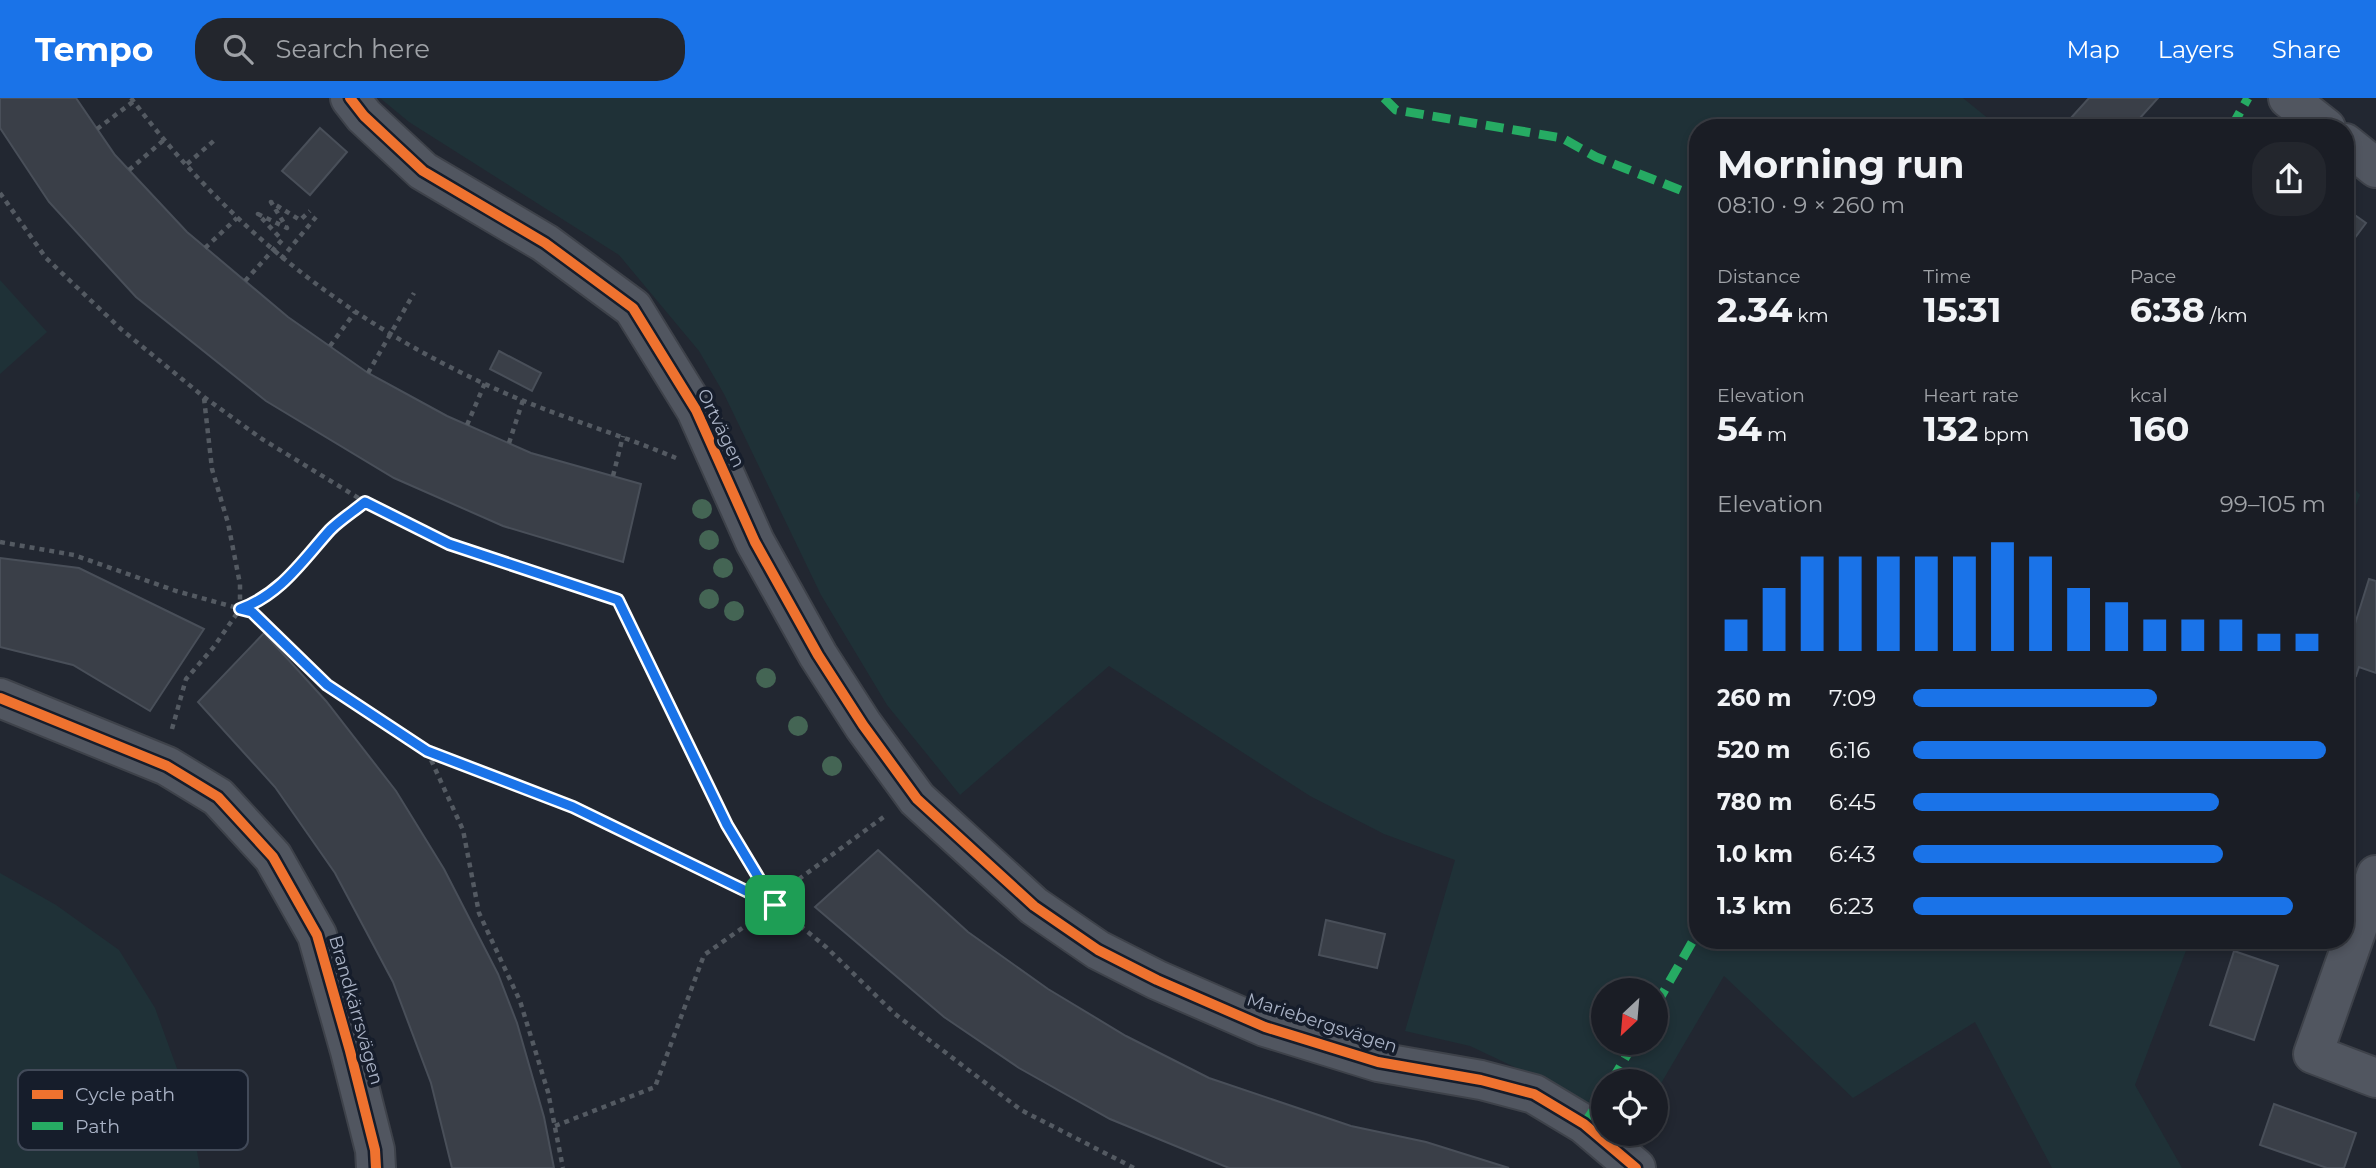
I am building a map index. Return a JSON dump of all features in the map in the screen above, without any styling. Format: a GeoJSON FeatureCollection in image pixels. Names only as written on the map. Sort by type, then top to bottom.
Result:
{"type":"FeatureCollection","features":[{"type":"Feature","properties":{"kind":"street","name":"Ortvägen"},"geometry":{"type":"LineString","coordinates":[[350,98],[364,116],[423,171],[545,243],[633,308],[696,410],[755,542],[818,655],[916,799],[976,853]]}},
{"type":"Feature","properties":{"kind":"street"},"geometry":{"type":"LineString","coordinates":[[2288,98],[2315,119]]}},
{"type":"Feature","properties":{"kind":"street"},"geometry":{"type":"LineString","coordinates":[[2354,150],[2376,167]]}},
{"type":"Feature","properties":{"kind":"street","name":"Brandkärrsvägen"},"geometry":{"type":"LineString","coordinates":[[0,698],[167,766],[218,797],[273,857],[317,935],[363,1100],[376,1168]]}},
{"type":"Feature","properties":{"kind":"street","name":"Mariebergsvägen"},"geometry":{"type":"LineString","coordinates":[[976,853],[1034,906],[1098,950],[1157,980],[1265,1027],[1378,1062],[1481,1080],[1534,1094],[1584,1124],[1636,1168]]}},
{"type":"Feature","properties":{"kind":"street"},"geometry":{"type":"LineString","coordinates":[[2354,938],[2376,875]]}},
{"type":"Feature","properties":{"kind":"street"},"geometry":{"type":"LineString","coordinates":[[2350,949],[2313,1054],[2376,1078]]}},
{"type":"Feature","properties":{"kind":"path"},"geometry":{"type":"LineString","coordinates":[[97,129],[132,100],[237,218],[281,259],[391,336],[523,400],[623,436],[726,478]]}},
{"type":"Feature","properties":{"kind":"path"},"geometry":{"type":"LineString","coordinates":[[187,164],[217,138]]}},
{"type":"Feature","properties":{"kind":"path"},"geometry":{"type":"LineString","coordinates":[[129,170],[165,139]]}},
{"type":"Feature","properties":{"kind":"path"},"geometry":{"type":"LineString","coordinates":[[0,193],[46,258],[122,330],[204,397],[262,439],[365,502],[449,544],[618,600],[727,825],[775,905]]}},
{"type":"Feature","properties":{"kind":"path"},"geometry":{"type":"LineString","coordinates":[[245,281],[282,240],[258,214],[287,228],[271,202],[300,220],[310,211]]}},
{"type":"Feature","properties":{"kind":"path"},"geometry":{"type":"LineString","coordinates":[[281,259],[316,217]]}},
{"type":"Feature","properties":{"kind":"path"},"geometry":{"type":"LineString","coordinates":[[205,248],[237,218]]}},
{"type":"Feature","properties":{"kind":"path"},"geometry":{"type":"LineString","coordinates":[[368,373],[414,293]]}},
{"type":"Feature","properties":{"kind":"path"},"geometry":{"type":"LineString","coordinates":[[330,346],[355,312]]}},
{"type":"Feature","properties":{"kind":"path"},"geometry":{"type":"LineString","coordinates":[[467,425],[485,383]]}},
{"type":"Feature","properties":{"kind":"path"},"geometry":{"type":"LineString","coordinates":[[167,766],[173,722],[186,679],[213,648],[240,609],[240,583],[228,523],[212,469],[204,397]]}},
{"type":"Feature","properties":{"kind":"path"},"geometry":{"type":"LineString","coordinates":[[509,443],[523,400]]}},
{"type":"Feature","properties":{"kind":"path"},"geometry":{"type":"LineString","coordinates":[[613,475],[623,436]]}},
{"type":"Feature","properties":{"kind":"path"},"geometry":{"type":"LineString","coordinates":[[240,609],[254,604],[282,586],[332,528],[365,502]]}},
{"type":"Feature","properties":{"kind":"path"},"geometry":{"type":"LineString","coordinates":[[0,542],[74,555],[176,592],[252,612],[327,685],[427,751],[573,807],[775,905],[826,947],[895,1014],[1021,1110],[1134,1168]]}},
{"type":"Feature","properties":{"kind":"path"},"geometry":{"type":"LineString","coordinates":[[427,751],[463,830],[479,913],[520,1001],[555,1126],[563,1168]]}},
{"type":"Feature","properties":{"kind":"path"},"geometry":{"type":"LineString","coordinates":[[555,1126],[655,1087],[704,955],[775,905],[799,878],[895,808],[916,799]]}},
{"type":"Feature","properties":{"kind":"shaded area"},"geometry":{"type":"Polygon","coordinates":[[[380,98],[1963,98],[1989,119],[1689,119],[1689,949],[2187,949],[2135,1085],[2182,1168],[2052,1168],[1975,1022],[1853,1098],[1724,976],[1668,1072],[1668,1069],[1591,1069],[1591,1103],[1470,1046],[1405,1031],[1455,860],[1384,834],[1310,796],[1109,666],[960,795],[887,705],[821,595],[724,394],[699,351],[619,255],[409,122],[380,98]]]}},
{"type":"Feature","properties":{"kind":"shaded area"},"geometry":{"type":"Polygon","coordinates":[[[0,280],[47,332],[0,374],[0,280]]]}},
{"type":"Feature","properties":{"kind":"shaded area"},"geometry":{"type":"Polygon","coordinates":[[[2354,488],[2360,495],[2354,511],[2354,488]]]}},
{"type":"Feature","properties":{"kind":"shaded area"},"geometry":{"type":"Polygon","coordinates":[[[0,873],[56,905],[119,950],[155,1008],[178,1070],[18,1070],[18,1150],[197,1150],[200,1168],[0,1168],[0,873]]]}},
{"type":"Feature","properties":{"kind":"building"},"geometry":{"type":"Polygon","coordinates":[[[0,98],[76,98],[115,155],[187,232],[288,317],[368,373],[447,416],[531,453],[641,484],[623,562],[503,526],[394,478],[266,401],[136,297],[49,202],[0,128],[0,98]]]}},
{"type":"Feature","properties":{"kind":"building"},"geometry":{"type":"Polygon","coordinates":[[[2089,98],[2158,98],[2139,119],[2070,119],[2089,98]]]}},
{"type":"Feature","properties":{"kind":"building"},"geometry":{"type":"Polygon","coordinates":[[[320,128],[347,152],[310,195],[282,171],[320,128]]]}},
{"type":"Feature","properties":{"kind":"building"},"geometry":{"type":"Polygon","coordinates":[[[2354,214],[2366,223],[2354,239],[2354,214]]]}},
{"type":"Feature","properties":{"kind":"building"},"geometry":{"type":"Polygon","coordinates":[[[499,351],[541,373],[532,391],[490,369],[499,351]]]}},
{"type":"Feature","properties":{"kind":"building"},"geometry":{"type":"Polygon","coordinates":[[[0,558],[79,568],[204,629],[150,711],[73,665],[0,647],[0,558]]]}},
{"type":"Feature","properties":{"kind":"building"},"geometry":{"type":"Polygon","coordinates":[[[2369,579],[2376,581],[2376,673],[2359,667],[2354,675],[2354,627],[2369,579]]]}},
{"type":"Feature","properties":{"kind":"building"},"geometry":{"type":"Polygon","coordinates":[[[264,633],[326,701],[396,791],[444,869],[498,974],[517,1023],[544,1117],[554,1168],[452,1168],[431,1083],[393,982],[335,873],[275,787],[198,702],[264,633]]]}},
{"type":"Feature","properties":{"kind":"building"},"geometry":{"type":"Polygon","coordinates":[[[878,850],[968,932],[1048,989],[1126,1036],[1209,1078],[1351,1126],[1426,1142],[1509,1168],[1229,1168],[1110,1119],[1019,1068],[944,1017],[815,907],[878,850]]]}},
{"type":"Feature","properties":{"kind":"building"},"geometry":{"type":"Polygon","coordinates":[[[1326,920],[1385,934],[1377,968],[1319,955],[1326,920]]]}},
{"type":"Feature","properties":{"kind":"building"},"geometry":{"type":"Polygon","coordinates":[[[2234,951],[2278,966],[2254,1040],[2210,1025],[2234,951]]]}},
{"type":"Feature","properties":{"kind":"building"},"geometry":{"type":"Polygon","coordinates":[[[2274,1104],[2356,1133],[2344,1168],[2327,1168],[2260,1145],[2274,1104]]]}},
{"type":"Feature","properties":{"kind":"marked path"},"geometry":{"type":"LineString","coordinates":[[1384,98],[1396,110],[1562,138],[1596,157],[1689,193]]}},
{"type":"Feature","properties":{"kind":"marked path"},"geometry":{"type":"LineString","coordinates":[[2236,119],[2248,98]]}},
{"type":"Feature","properties":{"kind":"marked path"},"geometry":{"type":"LineString","coordinates":[[1668,984],[1689,948]]}},
{"type":"Feature","properties":{"kind":"marked path"},"geometry":{"type":"LineString","coordinates":[[1619,1069],[1627,1055]]}},
{"type":"Feature","properties":{"kind":"marked path"},"geometry":{"type":"LineString","coordinates":[[1584,1124],[1591,1114]]}},
{"type":"Feature","properties":{"kind":"cycle path"},"geometry":{"type":"LineString","coordinates":[[350,98],[364,116],[423,171],[545,243],[633,308],[696,410],[755,542],[818,655],[863,725],[917,799],[1034,906],[1098,950],[1157,980],[1265,1027],[1378,1062],[1481,1080],[1534,1094],[1584,1124],[1636,1168]]}},
{"type":"Feature","properties":{"kind":"cycle path"},"geometry":{"type":"LineString","coordinates":[[0,698],[167,766],[218,797],[273,857],[317,935],[350,1051],[375,1150],[376,1168]]}},
{"type":"Feature","properties":{"kind":"route"},"geometry":{"type":"LineString","coordinates":[[365,502],[449,544],[550,575],[618,600],[727,825],[775,905],[573,807],[427,751],[327,685],[252,612],[240,609],[254,604],[282,586],[332,528],[365,502]]}}]}
